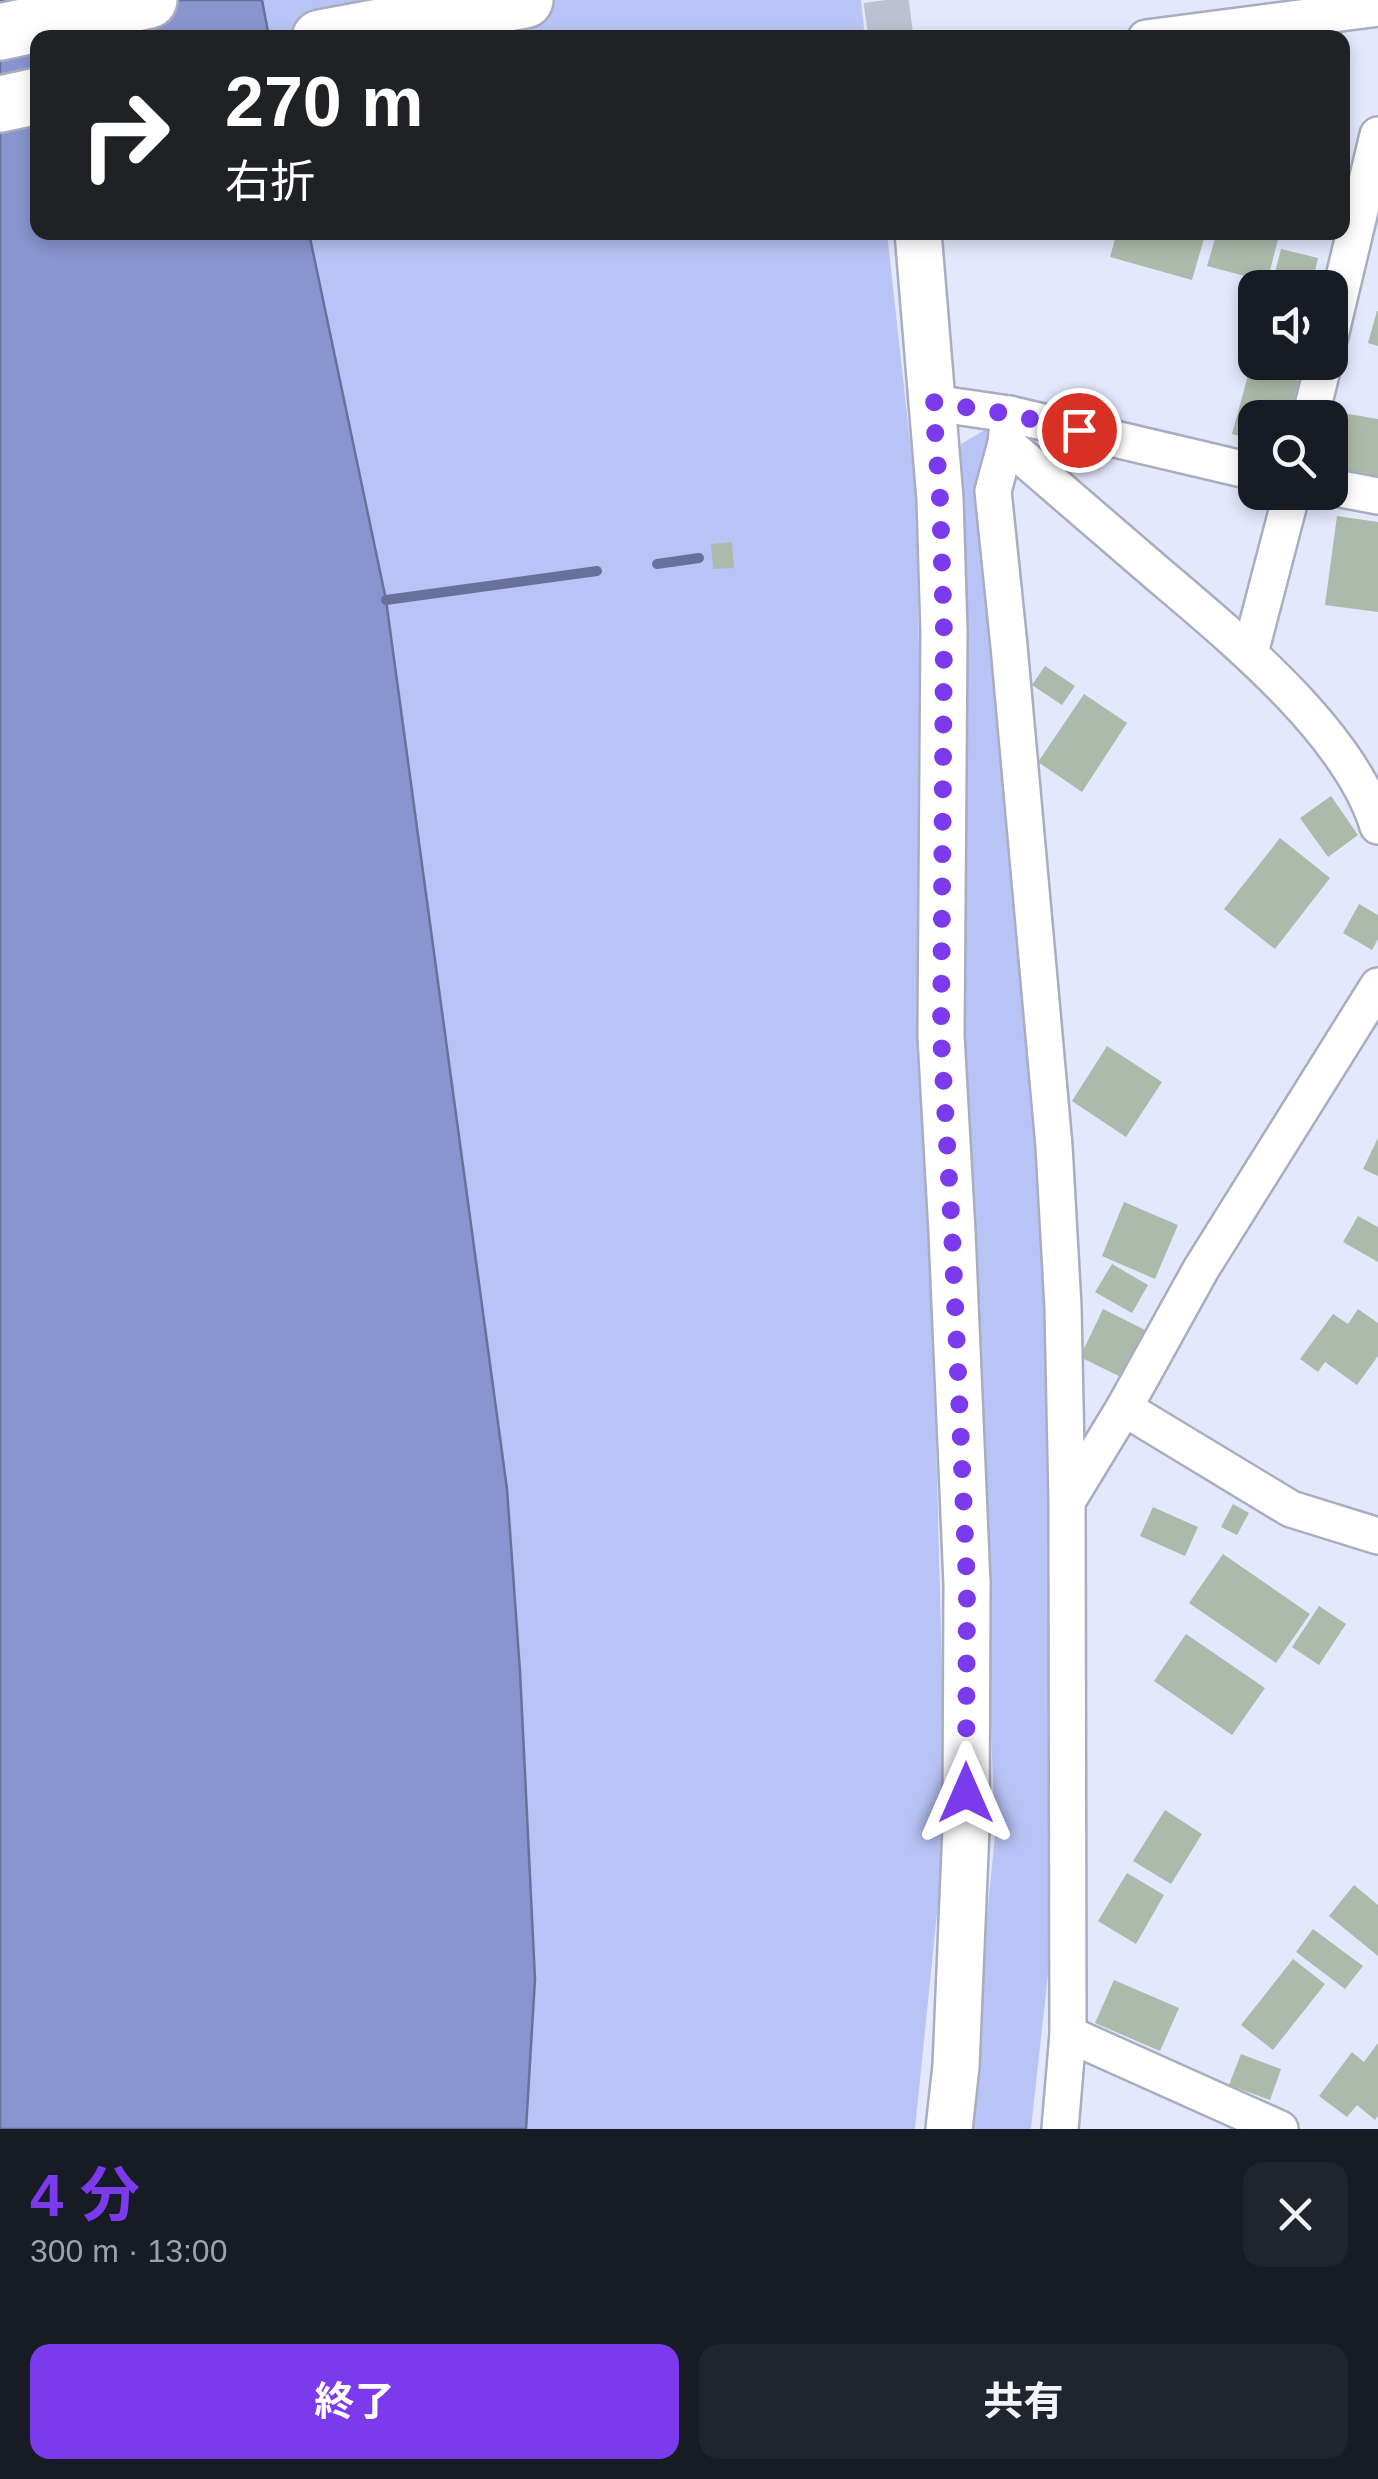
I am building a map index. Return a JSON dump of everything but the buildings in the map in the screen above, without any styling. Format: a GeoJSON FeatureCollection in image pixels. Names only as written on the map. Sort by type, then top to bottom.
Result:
{"type":"FeatureCollection","features":[{"type":"Feature","properties":{"kind":"highway"},"geometry":{"type":"LineString","coordinates":[[0,32],[149,0]]}},
{"type":"Feature","properties":{"kind":"highway"},"geometry":{"type":"LineString","coordinates":[[363,30],[525,0]]}},
{"type":"Feature","properties":{"kind":"highway"},"geometry":{"type":"LineString","coordinates":[[0,104],[30,98]]}},
{"type":"Feature","properties":{"kind":"street"},"geometry":{"type":"LineString","coordinates":[[1208,30],[1378,8]]}},
{"type":"Feature","properties":{"kind":"street"},"geometry":{"type":"LineString","coordinates":[[1346,270],[1378,135]]}},
{"type":"Feature","properties":{"kind":"street"},"geometry":{"type":"LineString","coordinates":[[919,240],[940,499],[944,632],[941,1036],[967,1584],[966,1828],[956,2066],[949,2129]]}},
{"type":"Feature","properties":{"kind":"street"},"geometry":{"type":"LineString","coordinates":[[933,402],[1007,429],[1238,469]]}},
{"type":"Feature","properties":{"kind":"street"},"geometry":{"type":"LineString","coordinates":[[1007,429],[1250,653],[1322,731],[1370,802],[1378,826]]}},
{"type":"Feature","properties":{"kind":"street"},"geometry":{"type":"LineString","coordinates":[[1007,429],[993,491],[1054,1146],[1063,1308],[1068,1501],[1068,2034],[1060,2129]]}},
{"type":"Feature","properties":{"kind":"street"},"geometry":{"type":"LineString","coordinates":[[1348,490],[1378,496]]}},
{"type":"Feature","properties":{"kind":"street"},"geometry":{"type":"LineString","coordinates":[[1250,653],[1287,510]]}},
{"type":"Feature","properties":{"kind":"street"},"geometry":{"type":"LineString","coordinates":[[1068,1501],[1200,1269],[1378,986]]}},
{"type":"Feature","properties":{"kind":"street"},"geometry":{"type":"LineString","coordinates":[[1124,1408],[1291,1509],[1378,1536]]}},
{"type":"Feature","properties":{"kind":"street"},"geometry":{"type":"LineString","coordinates":[[1068,2034],[1280,2129]]}},
{"type":"Feature","properties":{"kind":"shaded area"},"geometry":{"type":"Polygon","coordinates":[[[0,0],[262,0],[268,30],[30,30],[30,240],[310,240],[386,600],[507,1489],[535,1979],[526,2129],[0,2129],[0,0]]]}},
{"type":"Feature","properties":{"kind":"shaded area"},"geometry":{"type":"Polygon","coordinates":[[[262,0],[861,0],[864,30],[268,30],[262,0]]]}},
{"type":"Feature","properties":{"kind":"shaded area"},"geometry":{"type":"Polygon","coordinates":[[[310,240],[888,240],[916,496],[946,1825],[915,2129],[526,2129],[535,1979],[507,1489],[386,600],[310,240]]]}},
{"type":"Feature","properties":{"kind":"shaded area"},"geometry":{"type":"Polygon","coordinates":[[[988,428],[980,496],[1048,1242],[1062,1847],[1031,2129],[966,2129],[995,1835],[963,979],[961,444],[988,428]]]}},
{"type":"Feature","properties":{"kind":"waterway"},"geometry":{"type":"LineString","coordinates":[[657,564],[699,558]]}},
{"type":"Feature","properties":{"kind":"waterway"},"geometry":{"type":"LineString","coordinates":[[386,600],[597,571]]}},
{"type":"Feature","properties":{"kind":"tunnel"},"geometry":{"type":"LineString","coordinates":[[886,0],[890,30]]}},
{"type":"Feature","properties":{"kind":"route"},"geometry":{"type":"LineString","coordinates":[[966,1793],[967,1584],[941,1036],[944,632],[933,402],[1079,430]]}}]}
